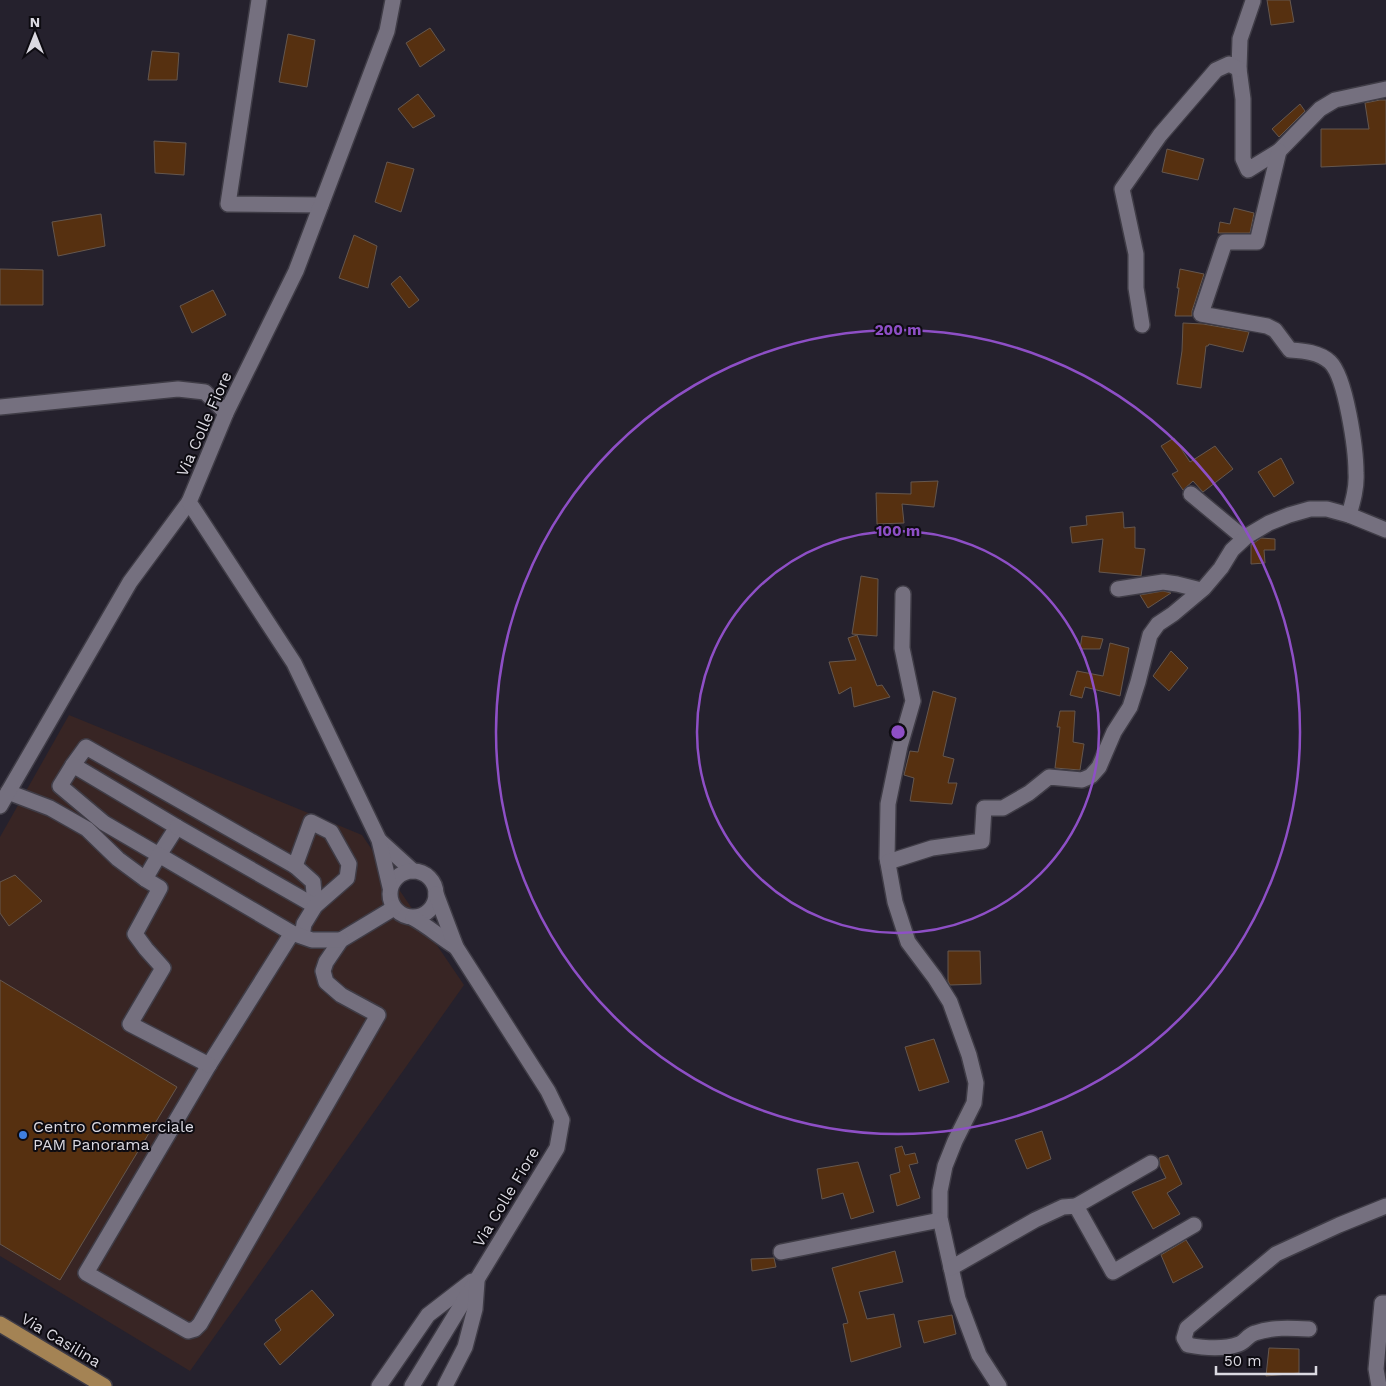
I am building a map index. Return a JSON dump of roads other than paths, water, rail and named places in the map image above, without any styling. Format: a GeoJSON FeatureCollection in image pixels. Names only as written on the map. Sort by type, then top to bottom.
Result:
{"type":"FeatureCollection","features":[{"type":"Feature","properties":{"kind":"main road","name":"Via Casilina"},"geometry":{"type":"LineString","coordinates":[[0,1324],[104,1386]]}},
{"type":"Feature","properties":{"kind":"street"},"geometry":{"type":"LineString","coordinates":[[259,0],[228,204],[321,205]]}},
{"type":"Feature","properties":{"kind":"street","name":"Via Colle Fiore"},"geometry":{"type":"LineString","coordinates":[[390,887],[379,840],[294,663],[189,502],[226,413],[296,270],[387,30],[393,0]]}},
{"type":"Feature","properties":{"kind":"street"},"geometry":{"type":"LineString","coordinates":[[1253,1],[1240,39],[1239,69],[1243,99],[1243,159],[1248,170],[1279,151],[1320,109],[1328,104],[1335,100],[1386,89]]}},
{"type":"Feature","properties":{"kind":"street"},"geometry":{"type":"LineString","coordinates":[[1142,325],[1136,288],[1136,254],[1122,189],[1160,135],[1216,70],[1229,64],[1239,69]]}},
{"type":"Feature","properties":{"kind":"street"},"geometry":{"type":"LineString","coordinates":[[1279,151],[1257,242],[1225,242],[1201,314],[1266,326],[1275,330],[1290,350],[1313,353],[1331,363],[1347,402],[1354,449],[1356,474],[1349,514]]}},
{"type":"Feature","properties":{"kind":"street"},"geometry":{"type":"LineString","coordinates":[[0,407],[178,389],[205,392],[226,413]]}},
{"type":"Feature","properties":{"kind":"street"},"geometry":{"type":"LineString","coordinates":[[1191,494],[1244,538]]}},
{"type":"Feature","properties":{"kind":"street"},"geometry":{"type":"LineString","coordinates":[[0,806],[130,582],[189,502]]}},
{"type":"Feature","properties":{"kind":"street"},"geometry":{"type":"LineString","coordinates":[[888,862],[932,848],[982,841],[984,808],[1003,808],[1028,793],[1049,777],[1082,780],[1091,776],[1100,768],[1114,732],[1130,707],[1150,635],[1158,624],[1201,590],[1220,568],[1232,550],[1244,538],[1289,514],[1310,509],[1327,509],[1349,514],[1386,530]]}},
{"type":"Feature","properties":{"kind":"street"},"geometry":{"type":"LineString","coordinates":[[1118,590],[1163,582],[1201,590]]}},
{"type":"Feature","properties":{"kind":"street"},"geometry":{"type":"LineString","coordinates":[[903,594],[902,648],[913,701],[900,746],[888,804],[888,862],[895,902],[908,942],[950,1002],[969,1055],[976,1083],[974,1103],[945,1166],[940,1191],[940,1220],[958,1299],[979,1355],[999,1386]]}},
{"type":"Feature","properties":{"kind":"street"},"geometry":{"type":"LineString","coordinates":[[315,906],[314,882],[295,866],[86,747],[60,786],[104,822],[297,934],[312,940],[341,940]]}},
{"type":"Feature","properties":{"kind":"street"},"geometry":{"type":"LineString","coordinates":[[73,765],[177,828],[315,906]]}},
{"type":"Feature","properties":{"kind":"street"},"geometry":{"type":"LineString","coordinates":[[8,792],[50,808],[87,829],[118,859],[160,888],[135,934],[163,968],[130,1024],[209,1065]]}},
{"type":"Feature","properties":{"kind":"street"},"geometry":{"type":"LineString","coordinates":[[295,866],[311,822],[331,832],[349,864],[347,878],[315,906],[209,1065],[86,1273],[188,1331],[195,1329],[200,1324],[378,1016],[341,995],[326,982],[323,971],[326,962],[341,940],[394,908]]}},
{"type":"Feature","properties":{"kind":"street"},"geometry":{"type":"LineString","coordinates":[[145,879],[177,828]]}},
{"type":"Feature","properties":{"kind":"street","name":"Via Colle Fiore"},"geometry":{"type":"LineString","coordinates":[[379,840],[413,871]]}},
{"type":"Feature","properties":{"kind":"street"},"geometry":{"type":"LineString","coordinates":[[413,871],[420,872],[430,879],[435,887],[436,894],[432,908],[420,917],[413,918],[401,915],[394,908],[389,894],[390,887],[399,875],[413,871]]}},
{"type":"Feature","properties":{"kind":"street","name":"Via Colle Fiore"},"geometry":{"type":"LineString","coordinates":[[412,1386],[557,1148],[562,1120],[548,1091],[456,947],[436,894]]}},
{"type":"Feature","properties":{"kind":"street","name":"Via Colle Fiore"},"geometry":{"type":"LineString","coordinates":[[413,918],[456,947]]}},
{"type":"Feature","properties":{"kind":"street"},"geometry":{"type":"LineString","coordinates":[[951,1268],[1035,1220],[1063,1207],[1076,1206],[1151,1163]]}},
{"type":"Feature","properties":{"kind":"street"},"geometry":{"type":"LineString","coordinates":[[1076,1206],[1113,1272],[1194,1225]]}},
{"type":"Feature","properties":{"kind":"street"},"geometry":{"type":"LineString","coordinates":[[1309,1329],[1286,1328],[1269,1330],[1252,1334],[1241,1344],[1228,1347],[1205,1348],[1188,1345],[1184,1338],[1187,1328],[1276,1254],[1386,1206]]}},
{"type":"Feature","properties":{"kind":"street"},"geometry":{"type":"LineString","coordinates":[[781,1252],[940,1220]]}},
{"type":"Feature","properties":{"kind":"street"},"geometry":{"type":"LineString","coordinates":[[379,1386],[428,1315],[478,1278]]}},
{"type":"Feature","properties":{"kind":"street"},"geometry":{"type":"LineString","coordinates":[[445,1386],[465,1347],[475,1309],[478,1278]]}},
{"type":"Feature","properties":{"kind":"street"},"geometry":{"type":"LineString","coordinates":[[1379,1386],[1376,1369],[1382,1302],[1386,1303]]}},
{"type":"Feature","properties":{"kind":"place","name":"Centro Commerciale PAM Panorama"},"geometry":{"type":"Point","coordinates":[23,1135]}}]}
